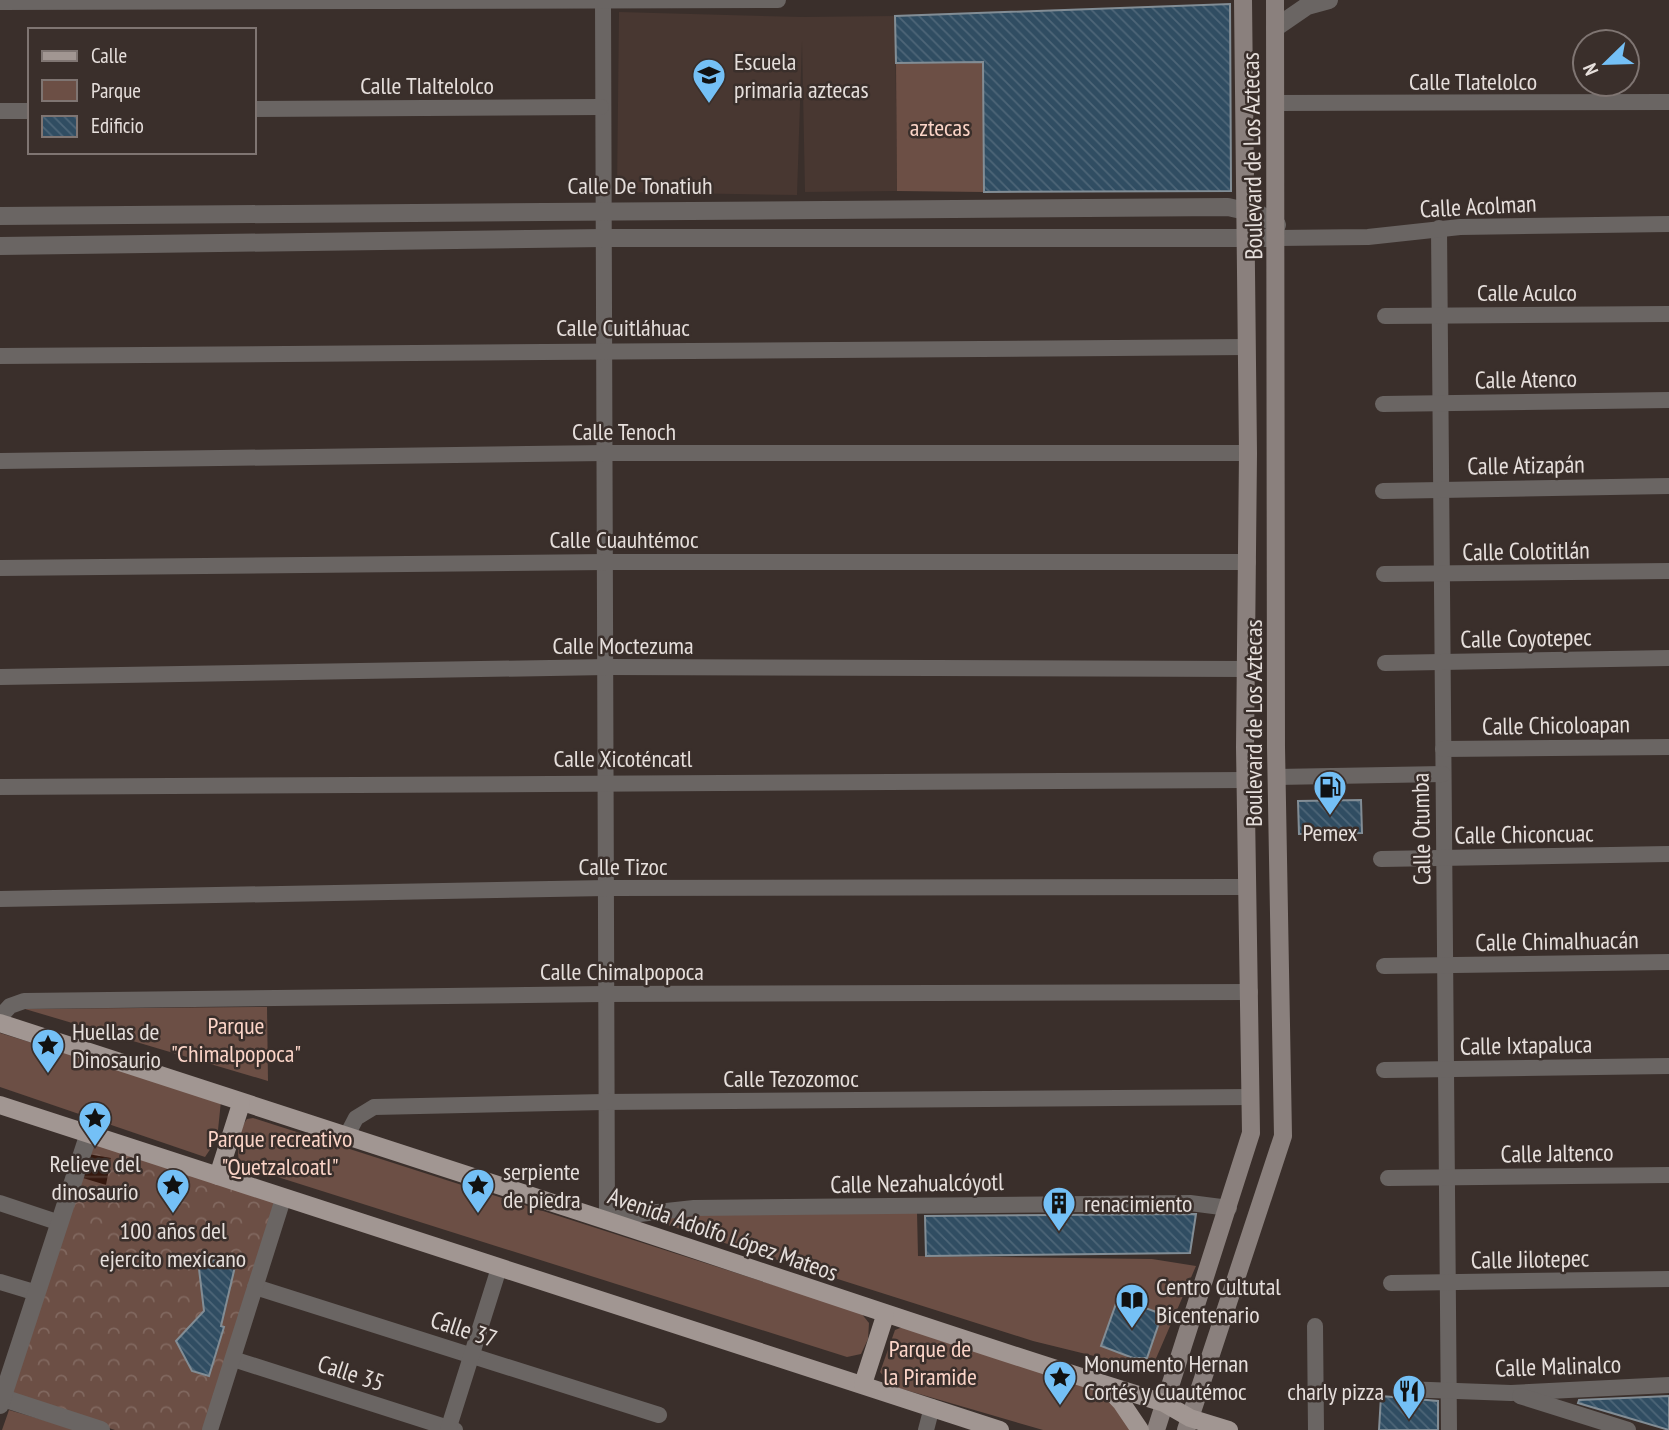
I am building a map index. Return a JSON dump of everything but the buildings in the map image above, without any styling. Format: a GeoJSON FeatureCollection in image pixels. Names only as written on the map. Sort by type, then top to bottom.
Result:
{"type":"FeatureCollection","features":[{"type":"Feature","properties":{"kind":"main road","name":"Boulevard de Los Aztecas"},"geometry":{"type":"LineString","coordinates":[[1156,1430],[1248,1147],[1251,1097],[1245,747],[1248,453],[1244,0]]}},
{"type":"Feature","properties":{"kind":"main road","name":"Boulevard de Los Aztecas"},"geometry":{"type":"LineString","coordinates":[[1187,1426],[1283,1136],[1276,747],[1281,234],[1275,0]]}},
{"type":"Feature","properties":{"kind":"main road"},"geometry":{"type":"LineString","coordinates":[[1245,747],[1276,747]]}},
{"type":"Feature","properties":{"kind":"main road","name":"Avenida Adolfo López Mateos"},"geometry":{"type":"LineString","coordinates":[[0,1023],[241,1104],[607,1221],[885,1316],[1164,1403],[1187,1426],[1228,1430]]}},
{"type":"Feature","properties":{"kind":"main road"},"geometry":{"type":"LineString","coordinates":[[218,1176],[241,1104]]}},
{"type":"Feature","properties":{"kind":"main road"},"geometry":{"type":"LineString","coordinates":[[0,1105],[1000,1430]]}},
{"type":"Feature","properties":{"kind":"main road"},"geometry":{"type":"LineString","coordinates":[[863,1384],[885,1316]]}},
{"type":"Feature","properties":{"kind":"main road"},"geometry":{"type":"LineString","coordinates":[[1104,1385],[1121,1402],[1140,1430]]}},
{"type":"Feature","properties":{"kind":"street"},"geometry":{"type":"LineString","coordinates":[[0,2],[778,0]]}},
{"type":"Feature","properties":{"kind":"street"},"geometry":{"type":"LineString","coordinates":[[1275,28],[1307,6],[1329,0]]}},
{"type":"Feature","properties":{"kind":"street"},"geometry":{"type":"LineString","coordinates":[[603,1],[601,107],[607,562],[604,1102],[607,1221]]}},
{"type":"Feature","properties":{"kind":"street","name":"Calle Tlatelolco"},"geometry":{"type":"LineString","coordinates":[[1276,103],[1669,102]]}},
{"type":"Feature","properties":{"kind":"street","name":"Calle Tlaltelolco"},"geometry":{"type":"LineString","coordinates":[[256,109],[601,107]]}},
{"type":"Feature","properties":{"kind":"street"},"geometry":{"type":"LineString","coordinates":[[0,111],[28,111]]}},
{"type":"Feature","properties":{"kind":"street","name":"Calle De Tonatiuh"},"geometry":{"type":"LineString","coordinates":[[0,216],[604,209],[1247,209],[1281,234]]}},
{"type":"Feature","properties":{"kind":"street","name":"Calle Acolman"},"geometry":{"type":"LineString","coordinates":[[1281,234],[1368,237],[1439,228],[1669,224]]}},
{"type":"Feature","properties":{"kind":"street","name":"Calle Otumba"},"geometry":{"type":"LineString","coordinates":[[1439,228],[1449,1430]]}},
{"type":"Feature","properties":{"kind":"street"},"geometry":{"type":"LineString","coordinates":[[0,246],[604,238],[1246,240],[1281,234]]}},
{"type":"Feature","properties":{"kind":"street","name":"Calle Aculco"},"geometry":{"type":"LineString","coordinates":[[1385,316],[1669,314]]}},
{"type":"Feature","properties":{"kind":"street","name":"Calle Cuitláhuac"},"geometry":{"type":"LineString","coordinates":[[0,356],[1247,347]]}},
{"type":"Feature","properties":{"kind":"street","name":"Calle Atenco"},"geometry":{"type":"LineString","coordinates":[[1383,404],[1669,400]]}},
{"type":"Feature","properties":{"kind":"street","name":"Calle Tenoch"},"geometry":{"type":"LineString","coordinates":[[0,461],[605,453],[1248,453]]}},
{"type":"Feature","properties":{"kind":"street","name":"Calle Atizapán"},"geometry":{"type":"LineString","coordinates":[[1383,491],[1669,486]]}},
{"type":"Feature","properties":{"kind":"street","name":"Calle Cuauhtémoc"},"geometry":{"type":"LineString","coordinates":[[0,568],[607,562],[1248,562]]}},
{"type":"Feature","properties":{"kind":"street","name":"Calle Colotitlán"},"geometry":{"type":"LineString","coordinates":[[1384,574],[1669,572]]}},
{"type":"Feature","properties":{"kind":"street","name":"Calle Coyotepec"},"geometry":{"type":"LineString","coordinates":[[1385,663],[1669,658]]}},
{"type":"Feature","properties":{"kind":"street","name":"Calle Moctezuma"},"geometry":{"type":"LineString","coordinates":[[0,677],[607,667],[1247,669]]}},
{"type":"Feature","properties":{"kind":"street","name":"Calle Chicoloapan"},"geometry":{"type":"LineString","coordinates":[[1443,749],[1669,747]]}},
{"type":"Feature","properties":{"kind":"street"},"geometry":{"type":"LineString","coordinates":[[1277,777],[1443,774]]}},
{"type":"Feature","properties":{"kind":"street","name":"Calle Xicoténcatl"},"geometry":{"type":"LineString","coordinates":[[0,787],[606,781],[1246,780]]}},
{"type":"Feature","properties":{"kind":"street","name":"Calle Chiconcuac"},"geometry":{"type":"LineString","coordinates":[[1381,859],[1669,854]]}},
{"type":"Feature","properties":{"kind":"street","name":"Calle Tizoc"},"geometry":{"type":"LineString","coordinates":[[0,899],[607,888],[1247,887]]}},
{"type":"Feature","properties":{"kind":"street","name":"Calle Chimalhuacán"},"geometry":{"type":"LineString","coordinates":[[1384,967],[1669,962]]}},
{"type":"Feature","properties":{"kind":"street","name":"Calle Chimalpopoca"},"geometry":{"type":"LineString","coordinates":[[0,1017],[10,1006],[24,1001],[604,994],[1250,992]]}},
{"type":"Feature","properties":{"kind":"street","name":"Calle Ixtapaluca"},"geometry":{"type":"LineString","coordinates":[[1384,1070],[1669,1066]]}},
{"type":"Feature","properties":{"kind":"street","name":"Calle Tezozomoc"},"geometry":{"type":"LineString","coordinates":[[346,1137],[356,1118],[374,1107],[604,1102],[1251,1097]]}},
{"type":"Feature","properties":{"kind":"street"},"geometry":{"type":"LineString","coordinates":[[89,1133],[1,1400],[101,1430]]}},
{"type":"Feature","properties":{"kind":"street","name":"Calle Jaltenco"},"geometry":{"type":"LineString","coordinates":[[1388,1178],[1669,1175]]}},
{"type":"Feature","properties":{"kind":"street"},"geometry":{"type":"LineString","coordinates":[[211,1430],[283,1199]]}},
{"type":"Feature","properties":{"kind":"street"},"geometry":{"type":"LineString","coordinates":[[0,1203],[60,1223]]}},
{"type":"Feature","properties":{"kind":"street","name":"Calle Nezahualcóyotl"},"geometry":{"type":"LineString","coordinates":[[607,1221],[630,1215],[694,1208],[1190,1203],[1229,1208]]}},
{"type":"Feature","properties":{"kind":"street"},"geometry":{"type":"LineString","coordinates":[[451,1429],[499,1268]]}},
{"type":"Feature","properties":{"kind":"street","name":"Calle Jilotepec"},"geometry":{"type":"LineString","coordinates":[[1391,1283],[1669,1279]]}},
{"type":"Feature","properties":{"kind":"street"},"geometry":{"type":"LineString","coordinates":[[0,1282],[37,1293]]}},
{"type":"Feature","properties":{"kind":"street","name":"Calle 37"},"geometry":{"type":"LineString","coordinates":[[255,1287],[659,1415]]}},
{"type":"Feature","properties":{"kind":"street"},"geometry":{"type":"LineString","coordinates":[[1315,1326],[1315,1430]]}},
{"type":"Feature","properties":{"kind":"street","name":"Calle 35"},"geometry":{"type":"LineString","coordinates":[[233,1359],[451,1429]]}},
{"type":"Feature","properties":{"kind":"street","name":"Calle Malinalco"},"geometry":{"type":"LineString","coordinates":[[1403,1389],[1511,1393],[1669,1385]]}},
{"type":"Feature","properties":{"kind":"street"},"geometry":{"type":"LineString","coordinates":[[1511,1393],[1628,1430]]}},
{"type":"Feature","properties":{"kind":"street"},"geometry":{"type":"LineString","coordinates":[[926,1430],[932,1407]]}},
{"type":"Feature","properties":{"kind":"shaded area","name":"Escuela primaria aztecas"},"geometry":{"type":"Polygon","coordinates":[[[619,12],[802,17],[895,16],[897,191],[805,192],[802,41],[797,195],[617,192],[619,12]]]}},
{"type":"Feature","properties":{"kind":"shaded area"},"geometry":{"type":"Polygon","coordinates":[[[88,1154],[111,1158],[106,1185],[83,1178],[88,1154]]]}},
{"type":"Feature","properties":{"kind":"green space","name":"aztecas"},"geometry":{"type":"Polygon","coordinates":[[[983,62],[984,192],[897,191],[896,63],[983,62]]]}},
{"type":"Feature","properties":{"kind":"green space","name":"Parque \"Chimalpopoca\""},"geometry":{"type":"Polygon","coordinates":[[[267,1007],[268,1081],[25,1009],[267,1007]]]}},
{"type":"Feature","properties":{"kind":"green space"},"geometry":{"type":"Polygon","coordinates":[[[0,1033],[221,1101],[218,1130],[213,1145],[205,1157],[0,1087],[0,1033]]]}},
{"type":"Feature","properties":{"kind":"green space","name":"Parque recreativo \"Quetzalcoatl\""},"geometry":{"type":"Polygon","coordinates":[[[253,1118],[861,1313],[869,1323],[868,1339],[861,1354],[847,1357],[240,1165],[240,1135],[247,1119],[253,1118]]]}},
{"type":"Feature","properties":{"kind":"green space"},"geometry":{"type":"Polygon","coordinates":[[[86,1137],[288,1202],[215,1430],[115,1430],[5,1394],[86,1137]]]}},
{"type":"Feature","properties":{"kind":"green space"},"geometry":{"type":"Polygon","coordinates":[[[652,1210],[917,1212],[918,1256],[1152,1259],[1196,1266],[1151,1370],[1033,1341],[655,1221],[652,1210]]]}},
{"type":"Feature","properties":{"kind":"green space","name":"Parque de la Piramide"},"geometry":{"type":"Polygon","coordinates":[[[918,1321],[1109,1388],[1136,1430],[1043,1430],[892,1386],[880,1372],[895,1330],[918,1321]]]}},
{"type":"Feature","properties":{"kind":"green space"},"geometry":{"type":"Polygon","coordinates":[[[9,1410],[78,1430],[2,1430],[9,1410]]]}},
{"type":"Feature","properties":{"kind":"place","name":"Escuela primaria aztecas"},"geometry":{"type":"Point","coordinates":[709,105]}},
{"type":"Feature","properties":{"kind":"place","name":"Pemex"},"geometry":{"type":"Point","coordinates":[1330,817]}},
{"type":"Feature","properties":{"kind":"place","name":"Huellas de Dinosaurio"},"geometry":{"type":"Point","coordinates":[48,1075]}},
{"type":"Feature","properties":{"kind":"place","name":"Relieve del dinosaurio"},"geometry":{"type":"Point","coordinates":[95,1148]}},
{"type":"Feature","properties":{"kind":"place","name":"100 años del ejercito mexicano"},"geometry":{"type":"Point","coordinates":[173,1215]}},
{"type":"Feature","properties":{"kind":"place","name":"serpiente de piedra"},"geometry":{"type":"Point","coordinates":[478,1215]}},
{"type":"Feature","properties":{"kind":"place","name":"renacimiento"},"geometry":{"type":"Point","coordinates":[1059,1233]}},
{"type":"Feature","properties":{"kind":"place","name":"Centro Cultutal Bicentenario"},"geometry":{"type":"Point","coordinates":[1132,1330]}},
{"type":"Feature","properties":{"kind":"place","name":"Monumento Hernan Cortés y Cuautémoc"},"geometry":{"type":"Point","coordinates":[1060,1407]}},
{"type":"Feature","properties":{"kind":"place","name":"charly pizza"},"geometry":{"type":"Point","coordinates":[1409,1421]}}]}
